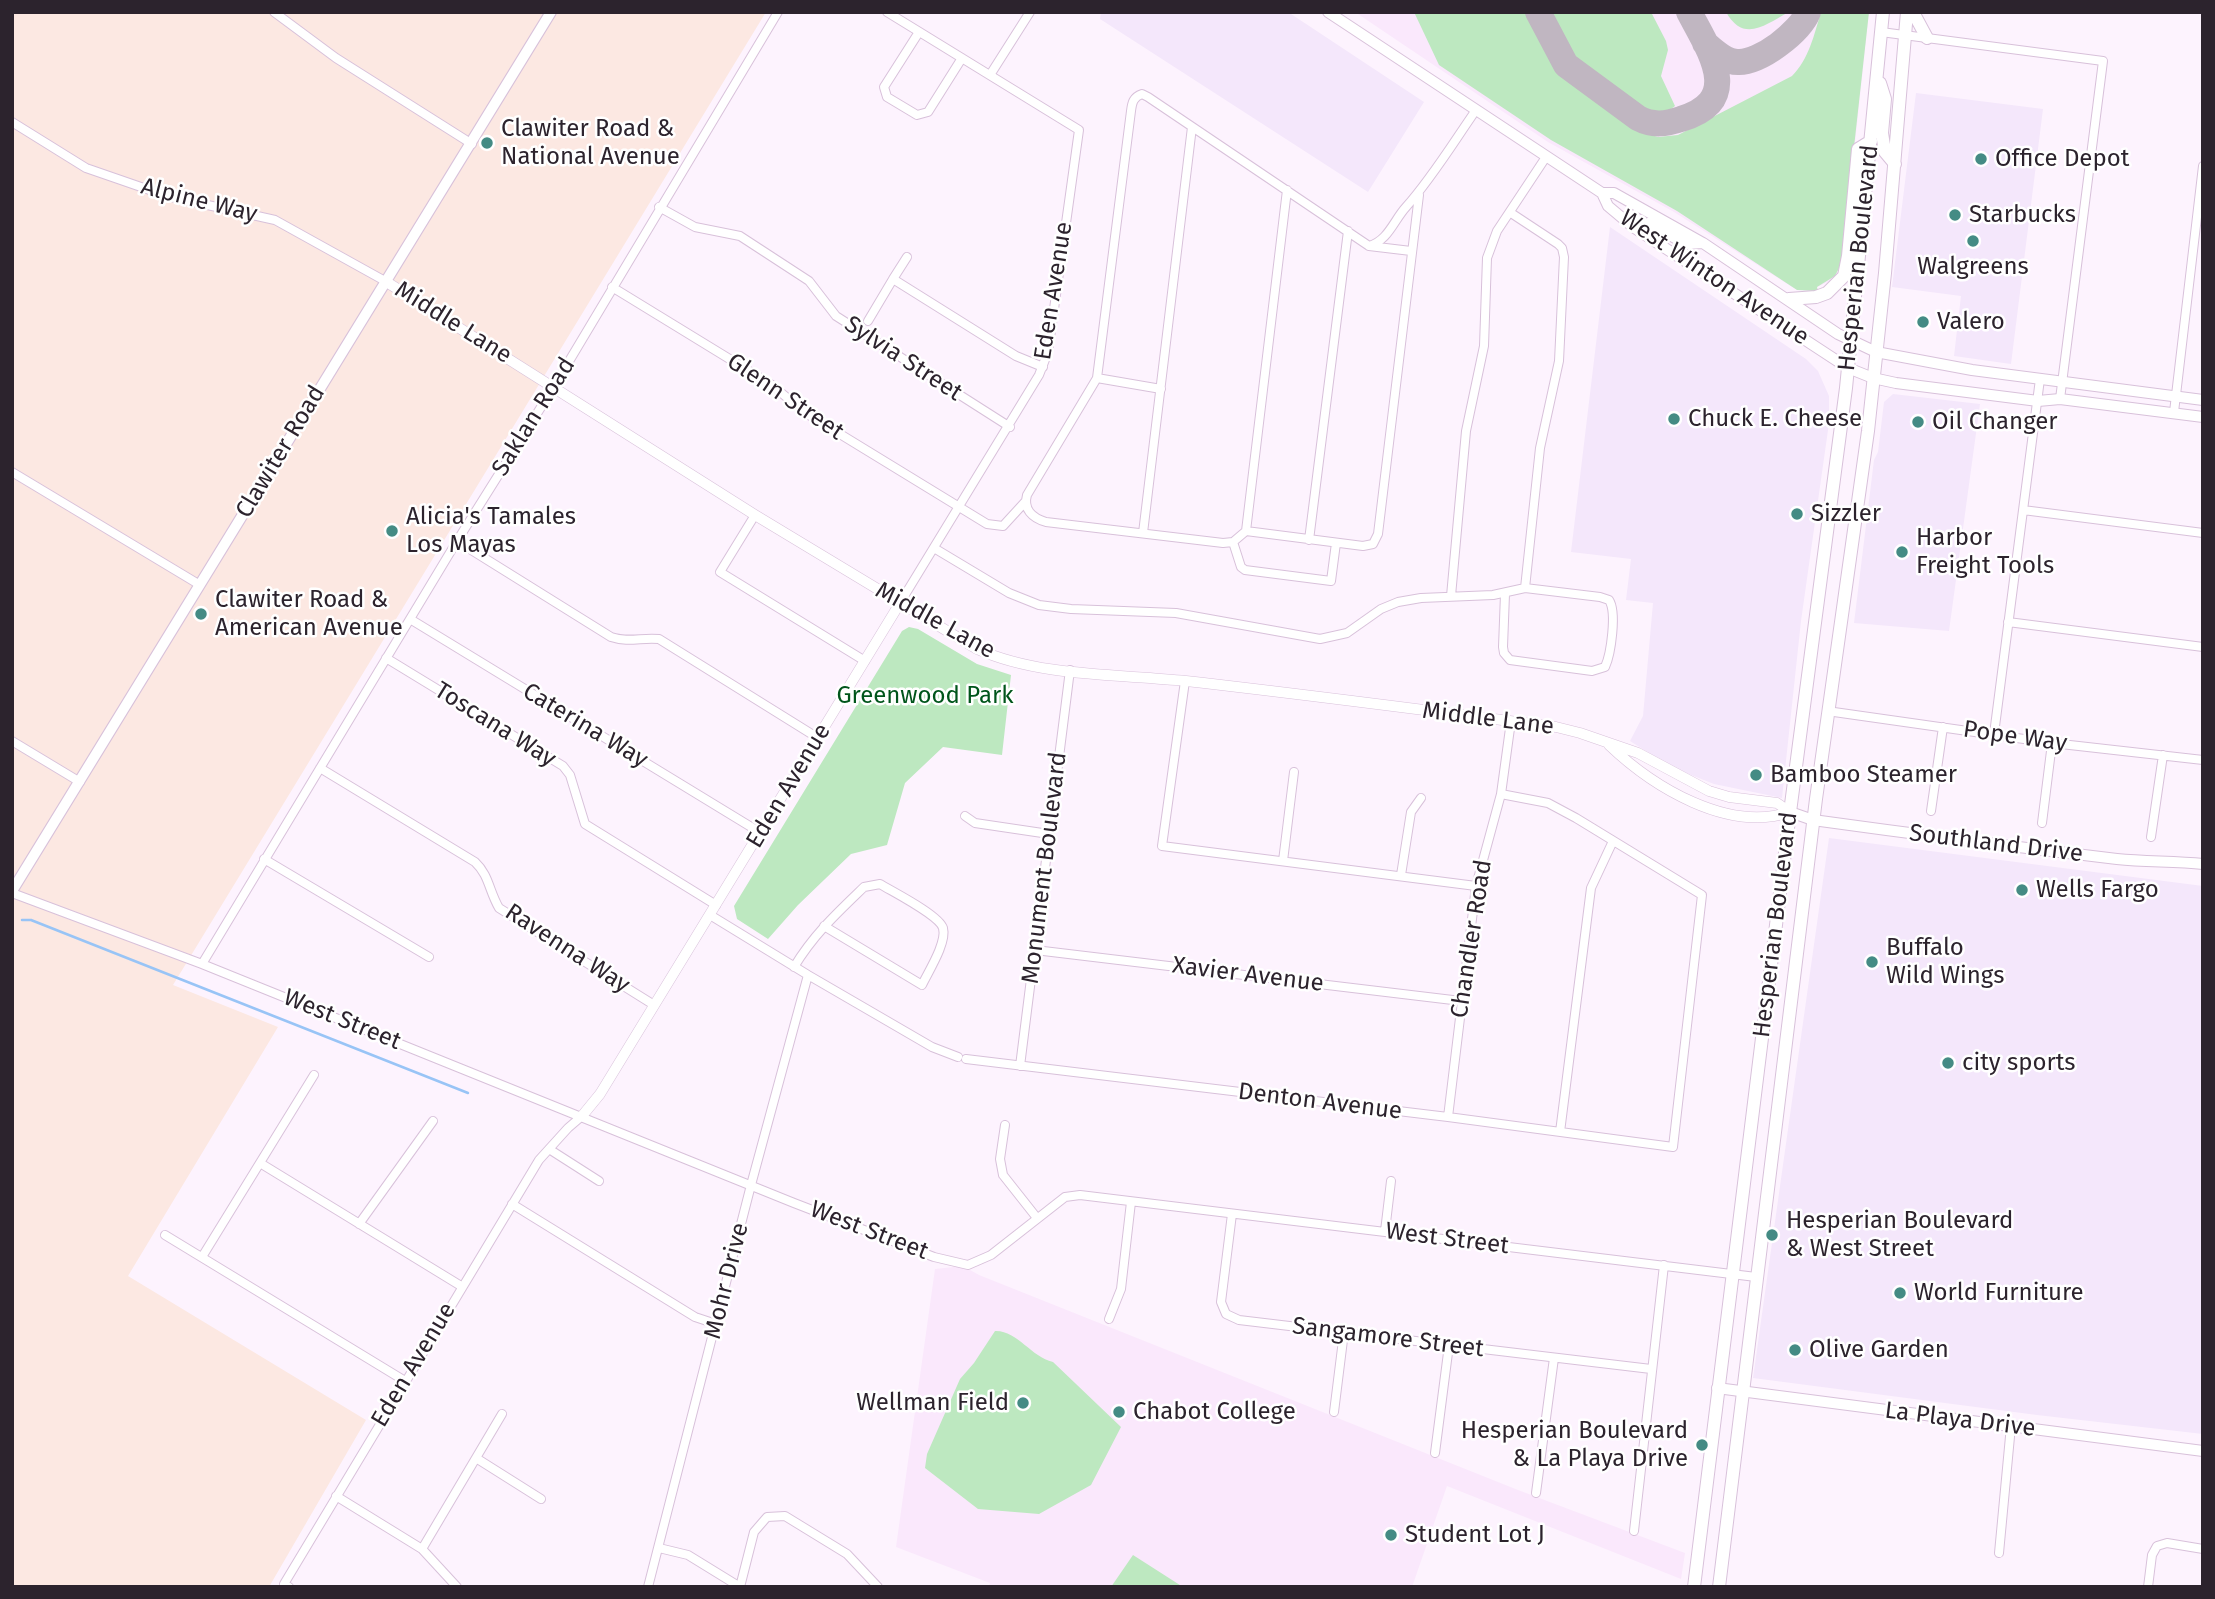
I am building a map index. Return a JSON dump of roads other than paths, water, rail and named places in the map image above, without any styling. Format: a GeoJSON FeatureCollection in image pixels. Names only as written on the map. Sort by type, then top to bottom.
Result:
{"type":"FeatureCollection","features":[{"type":"Feature","properties":{"kind":"main road","name":"Clawiter Road"},"geometry":{"type":"LineString","coordinates":[[12,892],[551,12]]}},
{"type":"Feature","properties":{"kind":"main road","name":"West Winton Avenue"},"geometry":{"type":"LineString","coordinates":[[1328,12],[1602,193],[1614,193],[1703,243],[1838,334],[1876,352],[1926,363],[2203,400]]}},
{"type":"Feature","properties":{"kind":"main road","name":"Hesperian Boulevard"},"geometry":{"type":"LineString","coordinates":[[1694,1587],[1790,812],[1852,341],[1883,12]]}},
{"type":"Feature","properties":{"kind":"main road","name":"Hesperian Boulevard"},"geometry":{"type":"LineString","coordinates":[[1719,1587],[1827,711],[1868,431],[1895,164],[1907,12]]}},
{"type":"Feature","properties":{"kind":"main road"},"geometry":{"type":"LineString","coordinates":[[1913,12],[1927,38]]}},
{"type":"Feature","properties":{"kind":"main road"},"geometry":{"type":"LineString","coordinates":[[1878,76],[1885,99],[1882,133],[1885,152],[1895,164]]}},
{"type":"Feature","properties":{"kind":"main road"},"geometry":{"type":"LineString","coordinates":[[1789,299],[1816,297],[1827,293],[1844,276],[1858,149],[1871,141]]}},
{"type":"Feature","properties":{"kind":"main road","name":"West Winton Avenue"},"geometry":{"type":"LineString","coordinates":[[1602,193],[1608,206],[1633,227],[1848,368],[1873,378],[2038,401],[2060,399],[2203,417]]}},
{"type":"Feature","properties":{"kind":"main road"},"geometry":{"type":"LineString","coordinates":[[1633,227],[1648,223],[1686,244],[1703,243]]}},
{"type":"Feature","properties":{"kind":"main road","name":"Southland Drive"},"geometry":{"type":"LineString","coordinates":[[1790,812],[1813,820],[2145,862],[2174,860],[2203,864]]}},
{"type":"Feature","properties":{"kind":"main road","name":"La Playa Drive"},"geometry":{"type":"LineString","coordinates":[[1717,1388],[2203,1451]]}},
{"type":"Feature","properties":{"kind":"street"},"geometry":{"type":"LineString","coordinates":[[274,12],[336,58],[472,144]]}},
{"type":"Feature","properties":{"kind":"street","name":"Saklan Road"},"geometry":{"type":"LineString","coordinates":[[202,964],[457,541],[553,388],[778,12]]}},
{"type":"Feature","properties":{"kind":"street"},"geometry":{"type":"LineString","coordinates":[[887,12],[903,16],[919,32],[990,75],[1030,12]]}},
{"type":"Feature","properties":{"kind":"street"},"geometry":{"type":"LineString","coordinates":[[919,32],[884,87],[887,97],[917,116],[928,112],[962,58]]}},
{"type":"Feature","properties":{"kind":"street"},"geometry":{"type":"LineString","coordinates":[[1881,32],[2103,61],[2060,399]]}},
{"type":"Feature","properties":{"kind":"street","name":"Eden Avenue"},"geometry":{"type":"LineString","coordinates":[[286,1585],[461,1286],[540,1160],[594,1104],[1010,427],[1042,367],[1048,352],[1079,130],[990,75]]}},
{"type":"Feature","properties":{"kind":"street"},"geometry":{"type":"LineString","coordinates":[[1287,190],[1246,531],[1233,542],[1223,543],[1046,522],[1031,514],[1025,502],[1027,495],[1097,378],[1133,100],[1142,94],[1148,97],[1192,127],[1287,190],[1348,231],[1369,246],[1411,251]]}},
{"type":"Feature","properties":{"kind":"street"},"geometry":{"type":"LineString","coordinates":[[1369,246],[1385,236],[1405,208],[1419,195],[1476,110]]}},
{"type":"Feature","properties":{"kind":"street","name":"Alpine Way"},"geometry":{"type":"LineString","coordinates":[[12,122],[86,168],[167,195],[275,220],[385,281]]}},
{"type":"Feature","properties":{"kind":"street"},"geometry":{"type":"LineString","coordinates":[[1143,533],[1192,127]]}},
{"type":"Feature","properties":{"kind":"street"},"geometry":{"type":"LineString","coordinates":[[1451,596],[1466,431],[1484,345],[1487,258],[1493,239],[1546,158]]}},
{"type":"Feature","properties":{"kind":"street"},"geometry":{"type":"LineString","coordinates":[[2174,412],[2203,166]]}},
{"type":"Feature","properties":{"kind":"street"},"geometry":{"type":"LineString","coordinates":[[1246,531],[1369,547],[1373,544],[1378,534],[1419,195]]}},
{"type":"Feature","properties":{"kind":"street","name":"Sylvia Street"},"geometry":{"type":"LineString","coordinates":[[659,207],[695,228],[740,236],[809,281],[836,316],[1010,427]]}},
{"type":"Feature","properties":{"kind":"street"},"geometry":{"type":"LineString","coordinates":[[1511,213],[1558,244],[1564,257],[1559,360],[1540,448],[1525,588]]}},
{"type":"Feature","properties":{"kind":"street"},"geometry":{"type":"LineString","coordinates":[[1310,540],[1348,231]]}},
{"type":"Feature","properties":{"kind":"street"},"geometry":{"type":"LineString","coordinates":[[868,321],[907,257]]}},
{"type":"Feature","properties":{"kind":"street"},"geometry":{"type":"LineString","coordinates":[[893,279],[1016,356],[1042,367]]}},
{"type":"Feature","properties":{"kind":"street","name":"Middle Lane"},"geometry":{"type":"LineString","coordinates":[[385,281],[755,515],[977,649],[998,658],[1034,666],[1185,681],[1568,730],[1638,753],[1709,791],[1729,797],[1777,803],[1790,812]]}},
{"type":"Feature","properties":{"kind":"street","name":"Glenn Street"},"geometry":{"type":"LineString","coordinates":[[612,287],[772,385],[804,412],[987,524],[1003,526],[1025,502]]}},
{"type":"Feature","properties":{"kind":"street"},"geometry":{"type":"LineString","coordinates":[[1097,378],[1161,388]]}},
{"type":"Feature","properties":{"kind":"street"},"geometry":{"type":"LineString","coordinates":[[1994,734],[2040,379]]}},
{"type":"Feature","properties":{"kind":"street"},"geometry":{"type":"LineString","coordinates":[[12,472],[200,586]]}},
{"type":"Feature","properties":{"kind":"street"},"geometry":{"type":"LineString","coordinates":[[2023,510],[2203,533]]}},
{"type":"Feature","properties":{"kind":"street"},"geometry":{"type":"LineString","coordinates":[[755,515],[720,572],[865,661]]}},
{"type":"Feature","properties":{"kind":"street"},"geometry":{"type":"LineString","coordinates":[[457,541],[611,637],[624,642],[659,639],[818,738]]}},
{"type":"Feature","properties":{"kind":"street"},"geometry":{"type":"LineString","coordinates":[[1233,542],[1240,564],[1245,570],[1331,581],[1336,543]]}},
{"type":"Feature","properties":{"kind":"street"},"geometry":{"type":"LineString","coordinates":[[934,548],[1009,593],[1039,605],[1071,609],[1176,613],[1320,639],[1347,633],[1381,609],[1398,603],[1451,596],[1505,594],[1525,588],[1600,597],[1609,600],[1613,607],[1605,667],[1592,671],[1510,660],[1503,647],[1505,594]]}},
{"type":"Feature","properties":{"kind":"street","name":"Caterina Way"},"geometry":{"type":"LineString","coordinates":[[410,619],[761,833]]}},
{"type":"Feature","properties":{"kind":"street"},"geometry":{"type":"LineString","coordinates":[[2008,622],[2203,647]]}},
{"type":"Feature","properties":{"kind":"street","name":"Toscana Way"},"geometry":{"type":"LineString","coordinates":[[386,658],[563,766],[570,775],[585,824],[713,910]]}},
{"type":"Feature","properties":{"kind":"street","name":"Monument Boulevard"},"geometry":{"type":"LineString","coordinates":[[1020,1066],[1070,670]]}},
{"type":"Feature","properties":{"kind":"street"},"geometry":{"type":"LineString","coordinates":[[1185,681],[1162,846],[1476,886]]}},
{"type":"Feature","properties":{"kind":"street","name":"Pope Way"},"geometry":{"type":"LineString","coordinates":[[1827,711],[2052,743],[2203,760]]}},
{"type":"Feature","properties":{"kind":"street","name":"Chandler Road"},"geometry":{"type":"LineString","coordinates":[[1448,1117],[1476,886],[1501,794],[1511,721]]}},
{"type":"Feature","properties":{"kind":"street"},"geometry":{"type":"LineString","coordinates":[[1931,811],[1943,727]]}},
{"type":"Feature","properties":{"kind":"street"},"geometry":{"type":"LineString","coordinates":[[12,741],[80,782]]}},
{"type":"Feature","properties":{"kind":"street"},"geometry":{"type":"LineString","coordinates":[[2042,823],[2052,743]]}},
{"type":"Feature","properties":{"kind":"street","name":"Middle Lane"},"geometry":{"type":"LineString","coordinates":[[1607,744],[1633,768],[1675,794],[1700,805],[1735,815],[1771,818],[1790,812]]}},
{"type":"Feature","properties":{"kind":"street"},"geometry":{"type":"LineString","coordinates":[[2151,837],[2163,755]]}},
{"type":"Feature","properties":{"kind":"street","name":"Ravenna Way"},"geometry":{"type":"LineString","coordinates":[[320,768],[475,862],[486,872],[491,895],[499,908],[653,1005]]}},
{"type":"Feature","properties":{"kind":"street"},"geometry":{"type":"LineString","coordinates":[[1283,861],[1294,772]]}},
{"type":"Feature","properties":{"kind":"street"},"geometry":{"type":"LineString","coordinates":[[1501,794],[1548,803],[1613,841],[1591,888],[1560,1132]]}},
{"type":"Feature","properties":{"kind":"street"},"geometry":{"type":"LineString","coordinates":[[1401,875],[1411,812],[1420,798]]}},
{"type":"Feature","properties":{"kind":"street"},"geometry":{"type":"LineString","coordinates":[[965,816],[975,823],[1049,834]]}},
{"type":"Feature","properties":{"kind":"street","name":"Denton Avenue"},"geometry":{"type":"LineString","coordinates":[[713,910],[794,967],[932,1047],[962,1058],[1673,1147],[1702,895],[1613,841]]}},
{"type":"Feature","properties":{"kind":"street"},"geometry":{"type":"LineString","coordinates":[[264,859],[429,957]]}},
{"type":"Feature","properties":{"kind":"street"},"geometry":{"type":"LineString","coordinates":[[794,967],[813,937],[824,926],[864,887],[880,884],[937,919],[943,928],[943,939],[922,985],[824,926]]}},
{"type":"Feature","properties":{"kind":"street","name":"West Street"},"geometry":{"type":"LineString","coordinates":[[12,892],[202,964],[751,1185],[934,1256],[968,1265],[991,1255],[1065,1198],[1080,1195],[1756,1277]]}},
{"type":"Feature","properties":{"kind":"street","name":"Xavier Avenue"},"geometry":{"type":"LineString","coordinates":[[1035,950],[1461,1001]]}},
{"type":"Feature","properties":{"kind":"street","name":"Mohr Drive"},"geometry":{"type":"LineString","coordinates":[[648,1587],[808,975]]}},
{"type":"Feature","properties":{"kind":"street"},"geometry":{"type":"LineString","coordinates":[[202,1257],[314,1075]]}},
{"type":"Feature","properties":{"kind":"street"},"geometry":{"type":"LineString","coordinates":[[359,1224],[433,1122]]}},
{"type":"Feature","properties":{"kind":"street"},"geometry":{"type":"LineString","coordinates":[[1005,1125],[1000,1159],[1003,1175],[1037,1218]]}},
{"type":"Feature","properties":{"kind":"street"},"geometry":{"type":"LineString","coordinates":[[549,1149],[599,1181]]}},
{"type":"Feature","properties":{"kind":"street"},"geometry":{"type":"LineString","coordinates":[[260,1163],[461,1286]]}},
{"type":"Feature","properties":{"kind":"street"},"geometry":{"type":"LineString","coordinates":[[1385,1231],[1391,1181]]}},
{"type":"Feature","properties":{"kind":"street"},"geometry":{"type":"LineString","coordinates":[[1109,1319],[1121,1289],[1130,1202]]}},
{"type":"Feature","properties":{"kind":"street"},"geometry":{"type":"LineString","coordinates":[[512,1204],[695,1317],[716,1324]]}},
{"type":"Feature","properties":{"kind":"street","name":"Sangamore Street"},"geometry":{"type":"LineString","coordinates":[[1232,1214],[1221,1302],[1226,1314],[1239,1320],[1651,1368]]}},
{"type":"Feature","properties":{"kind":"street"},"geometry":{"type":"LineString","coordinates":[[165,1235],[405,1381]]}},
{"type":"Feature","properties":{"kind":"street"},"geometry":{"type":"LineString","coordinates":[[1634,1531],[1664,1265]]}},
{"type":"Feature","properties":{"kind":"street"},"geometry":{"type":"LineString","coordinates":[[1334,1412],[1344,1332]]}},
{"type":"Feature","properties":{"kind":"street"},"geometry":{"type":"LineString","coordinates":[[1435,1453],[1448,1345]]}},
{"type":"Feature","properties":{"kind":"street"},"geometry":{"type":"LineString","coordinates":[[1536,1493],[1554,1358]]}},
{"type":"Feature","properties":{"kind":"street"},"geometry":{"type":"LineString","coordinates":[[422,1549],[502,1414]]}},
{"type":"Feature","properties":{"kind":"street"},"geometry":{"type":"LineString","coordinates":[[1999,1553],[2011,1426]]}},
{"type":"Feature","properties":{"kind":"street"},"geometry":{"type":"LineString","coordinates":[[476,1458],[541,1499]]}},
{"type":"Feature","properties":{"kind":"street"},"geometry":{"type":"LineString","coordinates":[[336,1496],[422,1549],[457,1587]]}},
{"type":"Feature","properties":{"kind":"street"},"geometry":{"type":"LineString","coordinates":[[659,1548],[688,1555],[740,1587],[754,1532],[766,1517],[785,1516],[847,1554],[878,1587]]}},
{"type":"Feature","properties":{"kind":"street"},"geometry":{"type":"LineString","coordinates":[[2148,1587],[2152,1555],[2157,1546],[2167,1543],[2203,1549]]}},
{"type":"Feature","properties":{"kind":"waterway"},"geometry":{"type":"LineString","coordinates":[[22,920],[31,920],[468,1093]]}},
{"type":"Feature","properties":{"kind":"place","name":"Clawiter Road & National Avenue"},"geometry":{"type":"Point","coordinates":[487,143]}},
{"type":"Feature","properties":{"kind":"place","name":"Office Depot"},"geometry":{"type":"Point","coordinates":[1981,159]}},
{"type":"Feature","properties":{"kind":"place","name":"Starbucks"},"geometry":{"type":"Point","coordinates":[1955,215]}},
{"type":"Feature","properties":{"kind":"place","name":"Walgreens"},"geometry":{"type":"Point","coordinates":[1973,241]}},
{"type":"Feature","properties":{"kind":"place","name":"Valero"},"geometry":{"type":"Point","coordinates":[1923,322]}},
{"type":"Feature","properties":{"kind":"place","name":"Chuck E. Cheese"},"geometry":{"type":"Point","coordinates":[1674,419]}},
{"type":"Feature","properties":{"kind":"place","name":"Oil Changer"},"geometry":{"type":"Point","coordinates":[1918,422]}},
{"type":"Feature","properties":{"kind":"place","name":"Sizzler"},"geometry":{"type":"Point","coordinates":[1797,514]}},
{"type":"Feature","properties":{"kind":"place","name":"Alicia's Tamales Los Mayas"},"geometry":{"type":"Point","coordinates":[392,531]}},
{"type":"Feature","properties":{"kind":"place","name":"Harbor Freight Tools"},"geometry":{"type":"Point","coordinates":[1902,552]}},
{"type":"Feature","properties":{"kind":"place","name":"Clawiter Road & American Avenue"},"geometry":{"type":"Point","coordinates":[201,614]}},
{"type":"Feature","properties":{"kind":"place","name":"Bamboo Steamer"},"geometry":{"type":"Point","coordinates":[1756,775]}},
{"type":"Feature","properties":{"kind":"place","name":"Wells Fargo"},"geometry":{"type":"Point","coordinates":[2022,890]}},
{"type":"Feature","properties":{"kind":"place","name":"Buffalo Wild Wings"},"geometry":{"type":"Point","coordinates":[1872,962]}},
{"type":"Feature","properties":{"kind":"place","name":"city sports"},"geometry":{"type":"Point","coordinates":[1948,1063]}},
{"type":"Feature","properties":{"kind":"place","name":"Hesperian Boulevard & West Street"},"geometry":{"type":"Point","coordinates":[1772,1235]}},
{"type":"Feature","properties":{"kind":"place","name":"World Furniture"},"geometry":{"type":"Point","coordinates":[1900,1293]}},
{"type":"Feature","properties":{"kind":"place","name":"Olive Garden"},"geometry":{"type":"Point","coordinates":[1795,1350]}},
{"type":"Feature","properties":{"kind":"place","name":"Wellman Field"},"geometry":{"type":"Point","coordinates":[1023,1403]}},
{"type":"Feature","properties":{"kind":"place","name":"Chabot College"},"geometry":{"type":"Point","coordinates":[1119,1412]}},
{"type":"Feature","properties":{"kind":"place","name":"Hesperian Boulevard & La Playa Drive"},"geometry":{"type":"Point","coordinates":[1702,1445]}},
{"type":"Feature","properties":{"kind":"place","name":"Student Lot J"},"geometry":{"type":"Point","coordinates":[1391,1535]}},
{"type":"Feature","properties":{"kind":"park label","name":"Greenwood Park"},"geometry":{"type":"Point","coordinates":[925,696]}}]}
